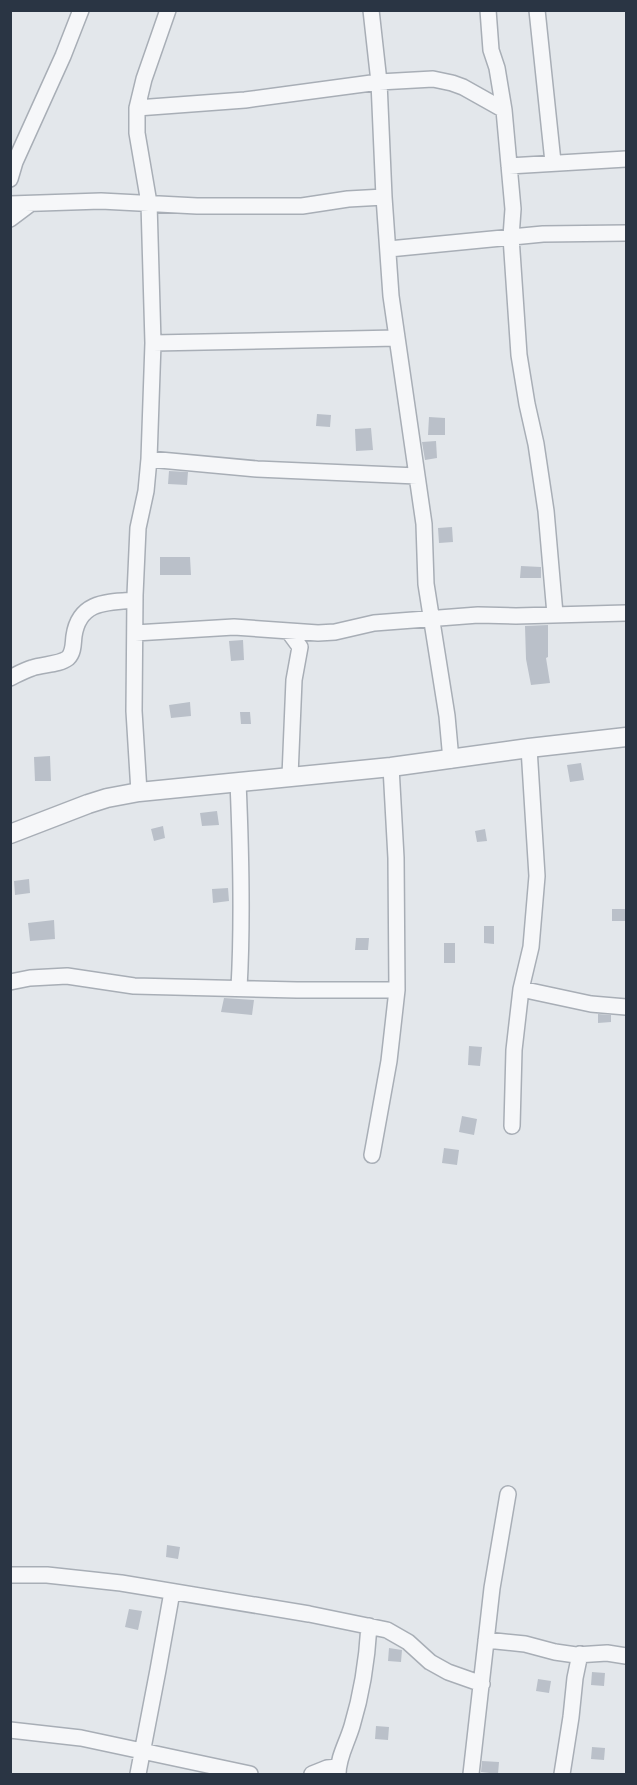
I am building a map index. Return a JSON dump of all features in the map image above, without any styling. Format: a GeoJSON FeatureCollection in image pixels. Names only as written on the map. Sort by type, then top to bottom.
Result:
{"type":"FeatureCollection","features":[{"type":"Feature","properties":{"kind":"street"},"geometry":{"type":"LineString","coordinates":[[10,179],[15,162],[63,56],[81,10]]}},
{"type":"Feature","properties":{"kind":"street"},"geometry":{"type":"LineString","coordinates":[[139,792],[134,711],[135,600],[138,528],[146,491],[149,459],[153,343],[148,203],[137,133],[137,108],[144,79],[168,10]]}},
{"type":"Feature","properties":{"kind":"street"},"geometry":{"type":"LineString","coordinates":[[371,10],[379,82],[391,296],[424,524],[426,584],[447,716],[451,760]]}},
{"type":"Feature","properties":{"kind":"street"},"geometry":{"type":"LineString","coordinates":[[488,10],[491,50],[504,110],[513,209],[511,237],[519,355],[546,511],[555,614]]}},
{"type":"Feature","properties":{"kind":"street"},"geometry":{"type":"LineString","coordinates":[[537,10],[553,162]]}},
{"type":"Feature","properties":{"kind":"street"},"geometry":{"type":"LineString","coordinates":[[137,108],[245,100],[379,82],[433,79],[452,82],[504,110]]}},
{"type":"Feature","properties":{"kind":"street"},"geometry":{"type":"LineString","coordinates":[[508,166],[627,159]]}},
{"type":"Feature","properties":{"kind":"street"},"geometry":{"type":"LineString","coordinates":[[10,204],[101,201],[197,206],[302,206],[384,196]]}},
{"type":"Feature","properties":{"kind":"street"},"geometry":{"type":"LineString","coordinates":[[10,219],[30,204]]}},
{"type":"Feature","properties":{"kind":"street"},"geometry":{"type":"LineString","coordinates":[[389,249],[543,234],[627,233]]}},
{"type":"Feature","properties":{"kind":"street"},"geometry":{"type":"LineString","coordinates":[[153,343],[397,338]]}},
{"type":"Feature","properties":{"kind":"street"},"geometry":{"type":"LineString","coordinates":[[149,459],[257,469],[417,476]]}},
{"type":"Feature","properties":{"kind":"street"},"geometry":{"type":"LineString","coordinates":[[10,678],[33,667],[68,658],[72,652],[79,618],[89,608],[107,602],[135,600]]}},
{"type":"Feature","properties":{"kind":"street"},"geometry":{"type":"LineString","coordinates":[[135,633],[234,627],[318,633],[374,623],[478,615],[627,613]]}},
{"type":"Feature","properties":{"kind":"street"},"geometry":{"type":"LineString","coordinates":[[289,632],[300,647]]}},
{"type":"Feature","properties":{"kind":"street"},"geometry":{"type":"LineString","coordinates":[[290,776],[294,680],[300,647],[318,633]]}},
{"type":"Feature","properties":{"kind":"street"},"geometry":{"type":"LineString","coordinates":[[10,834],[88,804],[139,792],[391,767],[627,737]]}},
{"type":"Feature","properties":{"kind":"street"},"geometry":{"type":"LineString","coordinates":[[513,1126],[514,1050],[521,989],[531,947],[537,876],[529,748]]}},
{"type":"Feature","properties":{"kind":"street"},"geometry":{"type":"LineString","coordinates":[[372,1155],[389,1061],[397,990],[396,858],[391,767]]}},
{"type":"Feature","properties":{"kind":"street"},"geometry":{"type":"LineString","coordinates":[[238,782],[242,875],[242,944],[239,988]]}},
{"type":"Feature","properties":{"kind":"street"},"geometry":{"type":"LineString","coordinates":[[10,982],[30,978],[67,976],[134,986],[397,990]]}},
{"type":"Feature","properties":{"kind":"street"},"geometry":{"type":"LineString","coordinates":[[521,989],[591,1004],[627,1007]]}},
{"type":"Feature","properties":{"kind":"street"},"geometry":{"type":"LineString","coordinates":[[471,1774],[493,1578],[508,1494]]}},
{"type":"Feature","properties":{"kind":"street"},"geometry":{"type":"LineString","coordinates":[[10,1575],[79,1577],[387,1630],[399,1636],[430,1662],[448,1672],[482,1684]]}},
{"type":"Feature","properties":{"kind":"street"},"geometry":{"type":"LineString","coordinates":[[138,1774],[172,1592]]}},
{"type":"Feature","properties":{"kind":"street"},"geometry":{"type":"LineString","coordinates":[[312,1774],[327,1768],[338,1771],[358,1706],[366,1664],[369,1626]]}},
{"type":"Feature","properties":{"kind":"street"},"geometry":{"type":"LineString","coordinates":[[486,1640],[525,1644],[555,1652],[607,1653],[627,1656]]}},
{"type":"Feature","properties":{"kind":"street"},"geometry":{"type":"LineString","coordinates":[[562,1774],[580,1654]]}},
{"type":"Feature","properties":{"kind":"street"},"geometry":{"type":"LineString","coordinates":[[10,1730],[81,1738],[250,1774]]}},
{"type":"Feature","properties":{"kind":"building"},"geometry":{"type":"Polygon","coordinates":[[[317,414],[331,415],[330,427],[316,426],[317,414]]]}},
{"type":"Feature","properties":{"kind":"building"},"geometry":{"type":"Polygon","coordinates":[[[429,417],[445,418],[445,435],[428,435],[429,417]]]}},
{"type":"Feature","properties":{"kind":"building"},"geometry":{"type":"Polygon","coordinates":[[[371,428],[373,450],[356,451],[355,429],[371,428]]]}},
{"type":"Feature","properties":{"kind":"building"},"geometry":{"type":"Polygon","coordinates":[[[436,441],[437,458],[425,460],[422,442],[436,441]]]}},
{"type":"Feature","properties":{"kind":"building"},"geometry":{"type":"Polygon","coordinates":[[[169,471],[188,472],[187,485],[168,484],[169,471]]]}},
{"type":"Feature","properties":{"kind":"building"},"geometry":{"type":"Polygon","coordinates":[[[452,527],[453,542],[439,543],[438,528],[452,527]]]}},
{"type":"Feature","properties":{"kind":"building"},"geometry":{"type":"Polygon","coordinates":[[[160,557],[190,557],[191,575],[160,575],[160,557]]]}},
{"type":"Feature","properties":{"kind":"building"},"geometry":{"type":"Polygon","coordinates":[[[521,566],[541,567],[541,578],[520,578],[521,566]]]}},
{"type":"Feature","properties":{"kind":"building"},"geometry":{"type":"Polygon","coordinates":[[[548,625],[548,657],[546,658],[550,683],[531,685],[526,659],[525,626],[548,625]]]}},
{"type":"Feature","properties":{"kind":"building"},"geometry":{"type":"Polygon","coordinates":[[[243,640],[244,660],[231,661],[229,641],[243,640]]]}},
{"type":"Feature","properties":{"kind":"building"},"geometry":{"type":"Polygon","coordinates":[[[190,702],[191,716],[171,718],[169,705],[190,702]]]}},
{"type":"Feature","properties":{"kind":"building"},"geometry":{"type":"Polygon","coordinates":[[[240,712],[250,712],[251,724],[241,724],[240,712]]]}},
{"type":"Feature","properties":{"kind":"building"},"geometry":{"type":"Polygon","coordinates":[[[50,756],[51,781],[35,781],[34,757],[50,756]]]}},
{"type":"Feature","properties":{"kind":"building"},"geometry":{"type":"Polygon","coordinates":[[[581,763],[584,780],[570,782],[567,765],[581,763]]]}},
{"type":"Feature","properties":{"kind":"building"},"geometry":{"type":"Polygon","coordinates":[[[217,811],[219,825],[202,826],[200,813],[217,811]]]}},
{"type":"Feature","properties":{"kind":"building"},"geometry":{"type":"Polygon","coordinates":[[[163,826],[165,838],[154,841],[151,829],[163,826]]]}},
{"type":"Feature","properties":{"kind":"building"},"geometry":{"type":"Polygon","coordinates":[[[485,829],[487,841],[477,842],[475,831],[485,829]]]}},
{"type":"Feature","properties":{"kind":"building"},"geometry":{"type":"Polygon","coordinates":[[[29,879],[30,893],[15,895],[14,881],[29,879]]]}},
{"type":"Feature","properties":{"kind":"building"},"geometry":{"type":"Polygon","coordinates":[[[228,888],[229,901],[213,903],[212,889],[228,888]]]}},
{"type":"Feature","properties":{"kind":"building"},"geometry":{"type":"Polygon","coordinates":[[[612,909],[625,909],[625,921],[612,921],[612,909]]]}},
{"type":"Feature","properties":{"kind":"building"},"geometry":{"type":"Polygon","coordinates":[[[54,920],[55,939],[30,941],[28,923],[54,920]]]}},
{"type":"Feature","properties":{"kind":"building"},"geometry":{"type":"Polygon","coordinates":[[[484,926],[494,926],[494,944],[484,943],[484,926]]]}},
{"type":"Feature","properties":{"kind":"building"},"geometry":{"type":"Polygon","coordinates":[[[356,938],[369,938],[368,950],[355,950],[356,938]]]}},
{"type":"Feature","properties":{"kind":"building"},"geometry":{"type":"Polygon","coordinates":[[[444,943],[455,943],[455,963],[444,963],[444,943]]]}},
{"type":"Feature","properties":{"kind":"building"},"geometry":{"type":"Polygon","coordinates":[[[224,998],[254,1000],[252,1015],[221,1012],[224,998]]]}},
{"type":"Feature","properties":{"kind":"building"},"geometry":{"type":"Polygon","coordinates":[[[598,1014],[611,1015],[611,1022],[598,1023],[598,1014]]]}},
{"type":"Feature","properties":{"kind":"building"},"geometry":{"type":"Polygon","coordinates":[[[469,1046],[482,1047],[480,1066],[468,1065],[469,1046]]]}},
{"type":"Feature","properties":{"kind":"building"},"geometry":{"type":"Polygon","coordinates":[[[462,1116],[477,1119],[474,1135],[459,1132],[462,1116]]]}},
{"type":"Feature","properties":{"kind":"building"},"geometry":{"type":"Polygon","coordinates":[[[444,1148],[459,1150],[457,1165],[442,1163],[444,1148]]]}},
{"type":"Feature","properties":{"kind":"building"},"geometry":{"type":"Polygon","coordinates":[[[167,1545],[180,1547],[178,1559],[166,1557],[167,1545]]]}},
{"type":"Feature","properties":{"kind":"building"},"geometry":{"type":"Polygon","coordinates":[[[129,1609],[142,1611],[138,1630],[125,1627],[129,1609]]]}},
{"type":"Feature","properties":{"kind":"building"},"geometry":{"type":"Polygon","coordinates":[[[389,1648],[402,1650],[401,1662],[388,1661],[389,1648]]]}},
{"type":"Feature","properties":{"kind":"building"},"geometry":{"type":"Polygon","coordinates":[[[592,1672],[605,1673],[604,1686],[591,1685],[592,1672]]]}},
{"type":"Feature","properties":{"kind":"building"},"geometry":{"type":"Polygon","coordinates":[[[538,1679],[551,1681],[549,1693],[536,1691],[538,1679]]]}},
{"type":"Feature","properties":{"kind":"building"},"geometry":{"type":"Polygon","coordinates":[[[376,1726],[389,1727],[388,1740],[375,1739],[376,1726]]]}},
{"type":"Feature","properties":{"kind":"building"},"geometry":{"type":"Polygon","coordinates":[[[592,1747],[605,1748],[604,1760],[591,1759],[592,1747]]]}},
{"type":"Feature","properties":{"kind":"building"},"geometry":{"type":"Polygon","coordinates":[[[482,1761],[499,1762],[498,1774],[481,1772],[482,1761]]]}}]}
